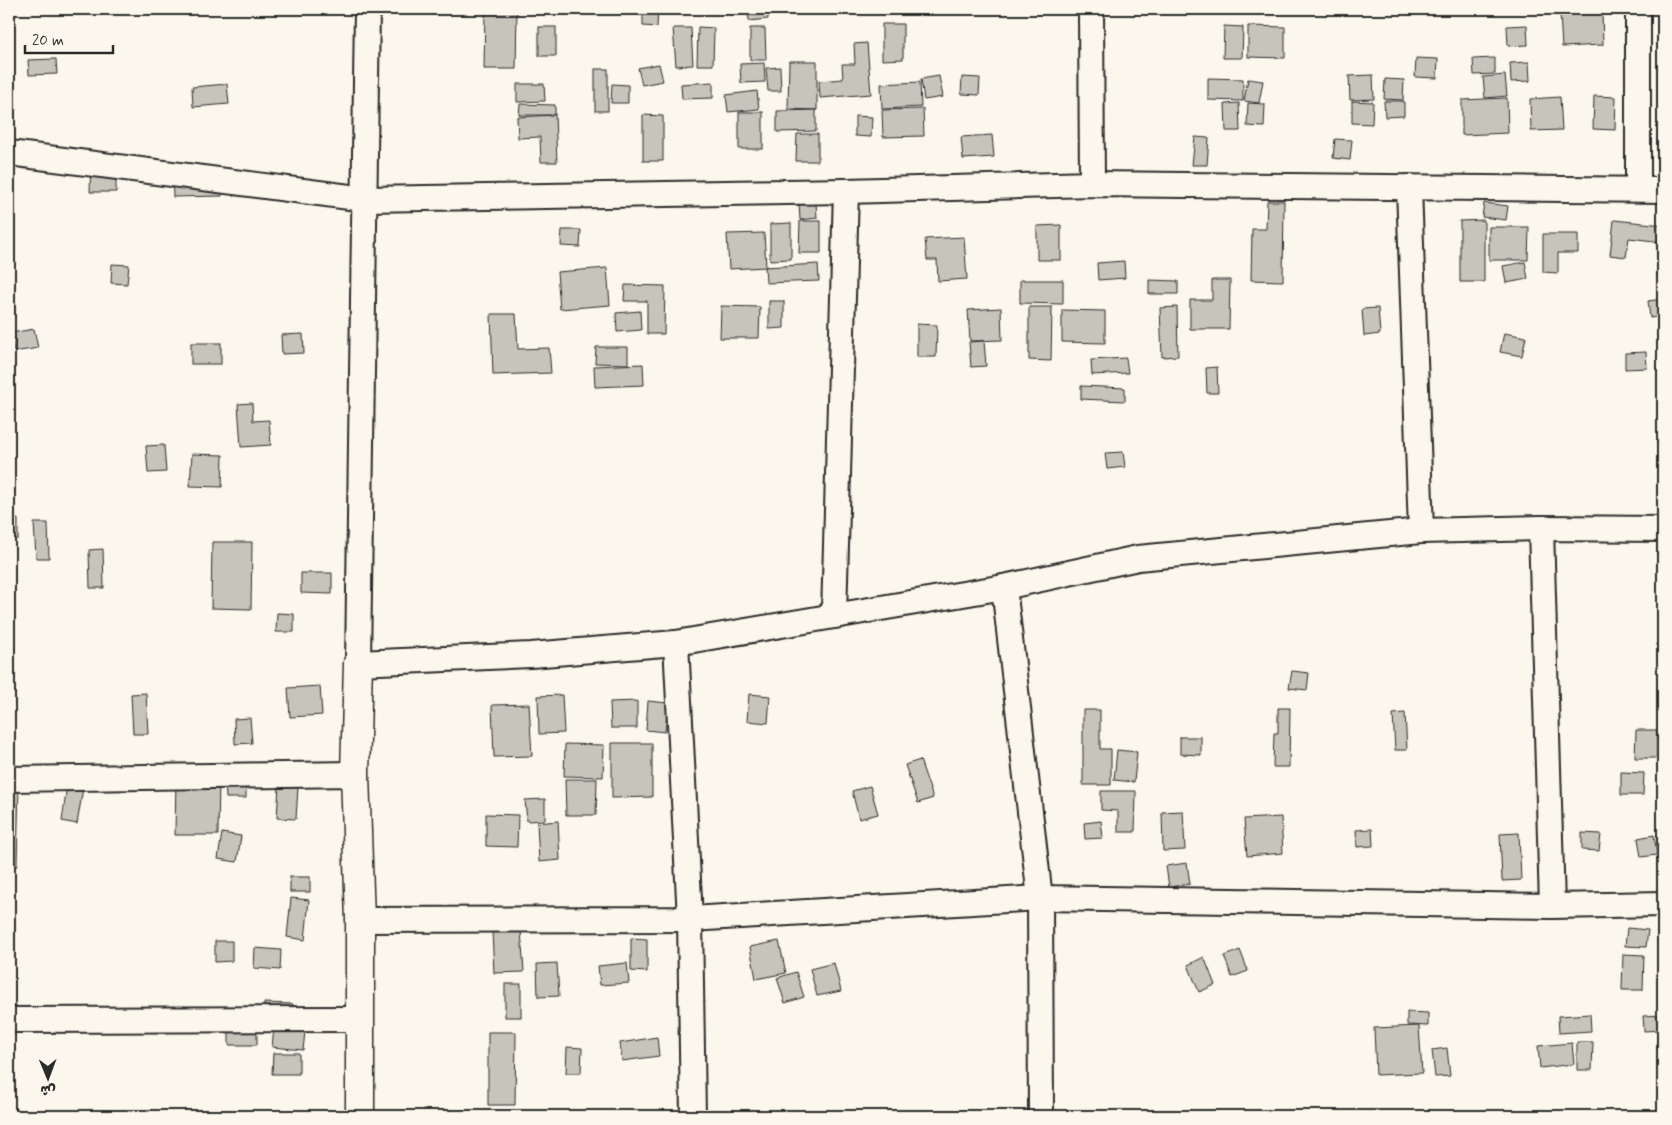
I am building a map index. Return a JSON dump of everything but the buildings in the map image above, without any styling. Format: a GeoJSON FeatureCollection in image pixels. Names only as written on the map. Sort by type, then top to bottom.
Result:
{"type":"FeatureCollection","features":[{"type":"Feature","properties":{"kind":"street"},"geometry":{"type":"LineString","coordinates":[[360,1116],[360,920],[355,774],[367,9]]}},
{"type":"Feature","properties":{"kind":"street"},"geometry":{"type":"LineString","coordinates":[[1091,9],[1092,184]]}},
{"type":"Feature","properties":{"kind":"street"},"geometry":{"type":"LineString","coordinates":[[1638,9],[1638,189]]}},
{"type":"Feature","properties":{"kind":"street"},"geometry":{"type":"LineString","coordinates":[[9,153],[365,198],[846,191],[1092,184],[1663,190]]}},
{"type":"Feature","properties":{"kind":"street"},"geometry":{"type":"LineString","coordinates":[[1409,187],[1421,531]]}},
{"type":"Feature","properties":{"kind":"street"},"geometry":{"type":"LineString","coordinates":[[834,616],[846,191]]}},
{"type":"Feature","properties":{"kind":"street"},"geometry":{"type":"LineString","coordinates":[[358,664],[531,655],[676,643],[1004,586],[1138,558],[1421,531],[1541,528],[1663,529]]}},
{"type":"Feature","properties":{"kind":"street"},"geometry":{"type":"LineString","coordinates":[[1541,528],[1552,906]]}},
{"type":"Feature","properties":{"kind":"street"},"geometry":{"type":"LineString","coordinates":[[1004,586],[1040,898],[1041,1116]]}},
{"type":"Feature","properties":{"kind":"street"},"geometry":{"type":"LineString","coordinates":[[676,643],[690,919],[692,1116]]}},
{"type":"Feature","properties":{"kind":"street"},"geometry":{"type":"LineString","coordinates":[[9,779],[355,774]]}},
{"type":"Feature","properties":{"kind":"street"},"geometry":{"type":"LineString","coordinates":[[360,920],[690,919],[1040,898],[1552,906],[1663,904]]}},
{"type":"Feature","properties":{"kind":"street"},"geometry":{"type":"LineString","coordinates":[[9,1020],[359,1019]]}}]}
